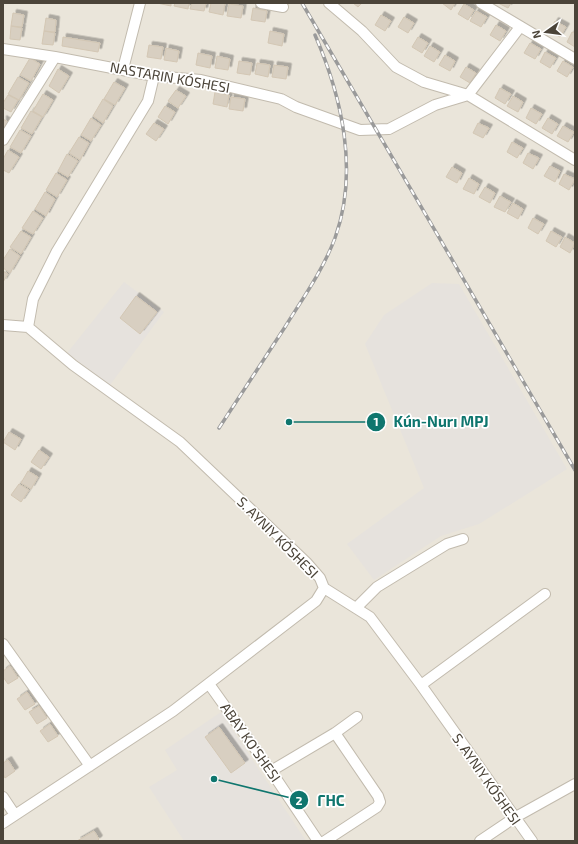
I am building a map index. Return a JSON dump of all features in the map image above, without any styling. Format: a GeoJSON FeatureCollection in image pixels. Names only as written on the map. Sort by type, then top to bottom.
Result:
{"type":"FeatureCollection","features":[{"type":"Feature","properties":{"kind":"street"},"geometry":{"type":"LineString","coordinates":[[123,69],[140,3]]}},
{"type":"Feature","properties":{"kind":"street"},"geometry":{"type":"LineString","coordinates":[[261,3],[283,7]]}},
{"type":"Feature","properties":{"kind":"street"},"geometry":{"type":"LineString","coordinates":[[329,3],[362,31],[396,67],[424,82],[468,95],[575,160]]}},
{"type":"Feature","properties":{"kind":"street"},"geometry":{"type":"LineString","coordinates":[[481,3],[575,59]]}},
{"type":"Feature","properties":{"kind":"street"},"geometry":{"type":"LineString","coordinates":[[468,95],[520,27]]}},
{"type":"Feature","properties":{"kind":"street","name":"NASTARIN KÓSHESI"},"geometry":{"type":"LineString","coordinates":[[3,49],[123,69],[154,76],[201,80],[281,100],[296,107],[360,130],[389,128],[435,105],[468,95]]}},
{"type":"Feature","properties":{"kind":"street"},"geometry":{"type":"LineString","coordinates":[[3,140],[55,57]]}},
{"type":"Feature","properties":{"kind":"street"},"geometry":{"type":"LineString","coordinates":[[3,325],[28,327],[32,299],[57,252],[148,101],[154,76]]}},
{"type":"Feature","properties":{"kind":"street","name":"S. AYNIY KÓSHESI"},"geometry":{"type":"LineString","coordinates":[[28,327],[73,365],[180,442],[306,562],[320,578],[324,588],[357,607],[370,617],[421,685],[514,818],[532,841]]}},
{"type":"Feature","properties":{"kind":"street"},"geometry":{"type":"LineString","coordinates":[[357,607],[377,587],[439,549],[463,538]]}},
{"type":"Feature","properties":{"kind":"street"},"geometry":{"type":"LineString","coordinates":[[3,823],[173,711],[316,601],[324,588]]}},
{"type":"Feature","properties":{"kind":"street"},"geometry":{"type":"LineString","coordinates":[[421,685],[545,594]]}},
{"type":"Feature","properties":{"kind":"street"},"geometry":{"type":"LineString","coordinates":[[3,644],[90,766]]}},
{"type":"Feature","properties":{"kind":"street","name":"ABAY KO'SHESI"},"geometry":{"type":"LineString","coordinates":[[209,684],[272,771],[318,841]]}},
{"type":"Feature","properties":{"kind":"street"},"geometry":{"type":"LineString","coordinates":[[272,771],[335,733],[357,717]]}},
{"type":"Feature","properties":{"kind":"street"},"geometry":{"type":"LineString","coordinates":[[325,841],[377,807],[380,802],[378,796],[335,733]]}},
{"type":"Feature","properties":{"kind":"street"},"geometry":{"type":"LineString","coordinates":[[480,841],[514,818],[575,784]]}},
{"type":"Feature","properties":{"kind":"street"},"geometry":{"type":"LineString","coordinates":[[3,797],[15,815]]}},
{"type":"Feature","properties":{"kind":"shaded area"},"geometry":{"type":"Polygon","coordinates":[[[3,3],[575,3],[575,841],[3,841],[3,3]]]}},
{"type":"Feature","properties":{"kind":"shaded area"},"geometry":{"type":"Polygon","coordinates":[[[124,282],[164,312],[110,385],[67,353],[124,282]]]}},
{"type":"Feature","properties":{"kind":"shaded area"},"geometry":{"type":"Polygon","coordinates":[[[432,283],[459,284],[567,469],[479,524],[441,536],[374,580],[347,544],[424,488],[365,344],[384,315],[432,283]]]}},
{"type":"Feature","properties":{"kind":"shaded area"},"geometry":{"type":"Polygon","coordinates":[[[221,712],[306,841],[184,841],[149,787],[177,770],[165,750],[221,712]]]}},
{"type":"Feature","properties":{"kind":"building"},"geometry":{"type":"Polygon","coordinates":[[[157,3],[171,3],[171,6],[157,3]]]}},
{"type":"Feature","properties":{"kind":"building"},"geometry":{"type":"Polygon","coordinates":[[[175,3],[189,3],[188,9],[174,6],[175,3]]]}},
{"type":"Feature","properties":{"kind":"building"},"geometry":{"type":"Polygon","coordinates":[[[192,3],[206,3],[204,11],[190,9],[192,3]]]}},
{"type":"Feature","properties":{"kind":"building"},"geometry":{"type":"Polygon","coordinates":[[[211,3],[225,3],[223,15],[209,12],[211,3]]]}},
{"type":"Feature","properties":{"kind":"building"},"geometry":{"type":"Polygon","coordinates":[[[353,3],[362,3],[358,7],[353,3]]]}},
{"type":"Feature","properties":{"kind":"building"},"geometry":{"type":"Polygon","coordinates":[[[442,3],[455,3],[451,10],[442,3]]]}},
{"type":"Feature","properties":{"kind":"building"},"geometry":{"type":"Polygon","coordinates":[[[498,3],[511,3],[508,8],[498,3]]]}},
{"type":"Feature","properties":{"kind":"building"},"geometry":{"type":"Polygon","coordinates":[[[229,4],[243,6],[241,18],[227,16],[229,4]]]}},
{"type":"Feature","properties":{"kind":"building"},"geometry":{"type":"Polygon","coordinates":[[[464,4],[474,10],[468,20],[458,14],[464,4]]]}},
{"type":"Feature","properties":{"kind":"building"},"geometry":{"type":"Polygon","coordinates":[[[253,8],[267,11],[265,22],[251,20],[253,8]]]}},
{"type":"Feature","properties":{"kind":"building"},"geometry":{"type":"Polygon","coordinates":[[[476,11],[487,17],[481,27],[470,21],[476,11]]]}},
{"type":"Feature","properties":{"kind":"building"},"geometry":{"type":"Polygon","coordinates":[[[13,13],[24,15],[22,27],[11,26],[13,13]]]}},
{"type":"Feature","properties":{"kind":"building"},"geometry":{"type":"Polygon","coordinates":[[[381,15],[391,21],[385,31],[375,25],[381,15]]]}},
{"type":"Feature","properties":{"kind":"building"},"geometry":{"type":"Polygon","coordinates":[[[404,17],[414,23],[408,33],[398,27],[404,17]]]}},
{"type":"Feature","properties":{"kind":"building"},"geometry":{"type":"Polygon","coordinates":[[[46,18],[56,20],[55,32],[44,31],[46,18]]]}},
{"type":"Feature","properties":{"kind":"building"},"geometry":{"type":"Polygon","coordinates":[[[555,21],[566,27],[560,37],[549,31],[555,21]]]}},
{"type":"Feature","properties":{"kind":"building"},"geometry":{"type":"Polygon","coordinates":[[[496,25],[506,31],[500,41],[490,35],[496,25]]]}},
{"type":"Feature","properties":{"kind":"building"},"geometry":{"type":"Polygon","coordinates":[[[11,26],[22,28],[20,40],[10,39],[11,26]]]}},
{"type":"Feature","properties":{"kind":"building"},"geometry":{"type":"Polygon","coordinates":[[[44,31],[55,33],[53,45],[42,44],[44,31]]]}},
{"type":"Feature","properties":{"kind":"building"},"geometry":{"type":"Polygon","coordinates":[[[270,31],[284,34],[282,46],[268,43],[270,31]]]}},
{"type":"Feature","properties":{"kind":"building"},"geometry":{"type":"Polygon","coordinates":[[[572,32],[575,33],[575,47],[567,42],[572,32]]]}},
{"type":"Feature","properties":{"kind":"building"},"geometry":{"type":"Polygon","coordinates":[[[63,37],[100,43],[98,52],[62,46],[63,37]]]}},
{"type":"Feature","properties":{"kind":"building"},"geometry":{"type":"Polygon","coordinates":[[[418,37],[428,43],[422,53],[412,47],[418,37]]]}},
{"type":"Feature","properties":{"kind":"building"},"geometry":{"type":"Polygon","coordinates":[[[530,43],[541,49],[535,59],[524,53],[530,43]]]}},
{"type":"Feature","properties":{"kind":"building"},"geometry":{"type":"Polygon","coordinates":[[[149,45],[163,47],[161,59],[147,57],[149,45]]]}},
{"type":"Feature","properties":{"kind":"building"},"geometry":{"type":"Polygon","coordinates":[[[430,46],[440,52],[434,62],[424,56],[430,46]]]}},
{"type":"Feature","properties":{"kind":"building"},"geometry":{"type":"Polygon","coordinates":[[[166,48],[179,51],[177,62],[164,60],[166,48]]]}},
{"type":"Feature","properties":{"kind":"building"},"geometry":{"type":"Polygon","coordinates":[[[545,52],[556,58],[550,68],[540,62],[545,52]]]}},
{"type":"Feature","properties":{"kind":"building"},"geometry":{"type":"Polygon","coordinates":[[[198,53],[212,56],[210,68],[196,65],[198,53]]]}},
{"type":"Feature","properties":{"kind":"building"},"geometry":{"type":"Polygon","coordinates":[[[445,55],[455,61],[450,71],[439,65],[445,55]]]}},
{"type":"Feature","properties":{"kind":"building"},"geometry":{"type":"Polygon","coordinates":[[[217,56],[230,59],[228,70],[215,68],[217,56]]]}},
{"type":"Feature","properties":{"kind":"building"},"geometry":{"type":"Polygon","coordinates":[[[30,58],[40,64],[31,81],[20,75],[30,58]]]}},
{"type":"Feature","properties":{"kind":"building"},"geometry":{"type":"Polygon","coordinates":[[[239,61],[252,63],[250,75],[237,73],[239,61]]]}},
{"type":"Feature","properties":{"kind":"building"},"geometry":{"type":"Polygon","coordinates":[[[563,61],[573,67],[567,77],[557,71],[563,61]]]}},
{"type":"Feature","properties":{"kind":"building"},"geometry":{"type":"Polygon","coordinates":[[[257,63],[270,65],[268,77],[255,74],[257,63]]]}},
{"type":"Feature","properties":{"kind":"building"},"geometry":{"type":"Polygon","coordinates":[[[274,65],[288,67],[286,79],[272,77],[274,65]]]}},
{"type":"Feature","properties":{"kind":"building"},"geometry":{"type":"Polygon","coordinates":[[[466,67],[476,73],[470,83],[460,77],[466,67]]]}},
{"type":"Feature","properties":{"kind":"building"},"geometry":{"type":"Polygon","coordinates":[[[58,69],[69,76],[59,93],[49,86],[58,69]]]}},
{"type":"Feature","properties":{"kind":"building"},"geometry":{"type":"Polygon","coordinates":[[[18,77],[29,83],[19,100],[8,94],[18,77]]]}},
{"type":"Feature","properties":{"kind":"building"},"geometry":{"type":"Polygon","coordinates":[[[114,82],[125,88],[115,105],[104,99],[114,82]]]}},
{"type":"Feature","properties":{"kind":"building"},"geometry":{"type":"Polygon","coordinates":[[[500,88],[511,94],[505,104],[495,98],[500,88]]]}},
{"type":"Feature","properties":{"kind":"building"},"geometry":{"type":"Polygon","coordinates":[[[176,90],[186,96],[178,108],[168,101],[176,90]]]}},
{"type":"Feature","properties":{"kind":"building"},"geometry":{"type":"Polygon","coordinates":[[[215,92],[229,95],[227,107],[213,104],[215,92]]]}},
{"type":"Feature","properties":{"kind":"building"},"geometry":{"type":"Polygon","coordinates":[[[43,94],[53,100],[43,117],[33,111],[43,94]]]}},
{"type":"Feature","properties":{"kind":"building"},"geometry":{"type":"Polygon","coordinates":[[[8,95],[18,100],[11,112],[3,108],[3,103],[8,95]]]}},
{"type":"Feature","properties":{"kind":"building"},"geometry":{"type":"Polygon","coordinates":[[[513,96],[523,102],[518,112],[507,106],[513,96]]]}},
{"type":"Feature","properties":{"kind":"building"},"geometry":{"type":"Polygon","coordinates":[[[231,97],[245,99],[243,111],[229,109],[231,97]]]}},
{"type":"Feature","properties":{"kind":"building"},"geometry":{"type":"Polygon","coordinates":[[[103,99],[113,106],[103,123],[93,116],[103,99]]]}},
{"type":"Feature","properties":{"kind":"building"},"geometry":{"type":"Polygon","coordinates":[[[165,106],[175,112],[168,124],[158,117],[165,106]]]}},
{"type":"Feature","properties":{"kind":"building"},"geometry":{"type":"Polygon","coordinates":[[[531,108],[542,114],[536,124],[526,118],[531,108]]]}},
{"type":"Feature","properties":{"kind":"building"},"geometry":{"type":"Polygon","coordinates":[[[31,111],[42,117],[32,134],[21,128],[31,111]]]}},
{"type":"Feature","properties":{"kind":"building"},"geometry":{"type":"Polygon","coordinates":[[[91,118],[101,125],[91,141],[81,135],[91,118]]]}},
{"type":"Feature","properties":{"kind":"building"},"geometry":{"type":"Polygon","coordinates":[[[548,118],[558,124],[552,134],[542,128],[548,118]]]}},
{"type":"Feature","properties":{"kind":"building"},"geometry":{"type":"Polygon","coordinates":[[[3,119],[8,122],[3,129],[3,119]]]}},
{"type":"Feature","properties":{"kind":"building"},"geometry":{"type":"Polygon","coordinates":[[[154,123],[164,129],[156,141],[146,134],[154,123]]]}},
{"type":"Feature","properties":{"kind":"building"},"geometry":{"type":"Polygon","coordinates":[[[478,123],[489,128],[483,138],[473,133],[478,123]]]}},
{"type":"Feature","properties":{"kind":"building"},"geometry":{"type":"Polygon","coordinates":[[[563,126],[574,132],[568,142],[557,136],[563,126]]]}},
{"type":"Feature","properties":{"kind":"building"},"geometry":{"type":"Polygon","coordinates":[[[20,130],[31,136],[21,153],[10,147],[20,130]]]}},
{"type":"Feature","properties":{"kind":"building"},"geometry":{"type":"Polygon","coordinates":[[[79,137],[89,143],[80,160],[69,153],[79,137]]]}},
{"type":"Feature","properties":{"kind":"building"},"geometry":{"type":"Polygon","coordinates":[[[512,142],[523,148],[517,158],[507,152],[512,142]]]}},
{"type":"Feature","properties":{"kind":"building"},"geometry":{"type":"Polygon","coordinates":[[[8,150],[19,157],[9,173],[3,170],[3,159],[8,150]]]}},
{"type":"Feature","properties":{"kind":"building"},"geometry":{"type":"Polygon","coordinates":[[[528,153],[539,158],[533,169],[523,163],[528,153]]]}},
{"type":"Feature","properties":{"kind":"building"},"geometry":{"type":"Polygon","coordinates":[[[67,154],[78,161],[68,177],[58,171],[67,154]]]}},
{"type":"Feature","properties":{"kind":"building"},"geometry":{"type":"Polygon","coordinates":[[[550,166],[560,171],[555,182],[544,176],[550,166]]]}},
{"type":"Feature","properties":{"kind":"building"},"geometry":{"type":"Polygon","coordinates":[[[452,167],[462,173],[457,183],[446,177],[452,167]]]}},
{"type":"Feature","properties":{"kind":"building"},"geometry":{"type":"Polygon","coordinates":[[[56,173],[67,180],[57,197],[46,190],[56,173]]]}},
{"type":"Feature","properties":{"kind":"building"},"geometry":{"type":"Polygon","coordinates":[[[564,174],[575,179],[569,190],[559,184],[564,174]]]}},
{"type":"Feature","properties":{"kind":"building"},"geometry":{"type":"Polygon","coordinates":[[[469,178],[479,184],[474,194],[463,189],[469,178]]]}},
{"type":"Feature","properties":{"kind":"building"},"geometry":{"type":"Polygon","coordinates":[[[485,187],[495,193],[490,203],[479,197],[485,187]]]}},
{"type":"Feature","properties":{"kind":"building"},"geometry":{"type":"Polygon","coordinates":[[[45,192],[55,199],[46,216],[35,209],[45,192]]]}},
{"type":"Feature","properties":{"kind":"building"},"geometry":{"type":"Polygon","coordinates":[[[500,196],[511,202],[505,212],[494,207],[500,196]]]}},
{"type":"Feature","properties":{"kind":"building"},"geometry":{"type":"Polygon","coordinates":[[[513,203],[523,209],[518,219],[507,213],[513,203]]]}},
{"type":"Feature","properties":{"kind":"building"},"geometry":{"type":"Polygon","coordinates":[[[33,211],[43,218],[33,234],[22,228],[33,211]]]}},
{"type":"Feature","properties":{"kind":"building"},"geometry":{"type":"Polygon","coordinates":[[[533,218],[544,224],[538,234],[528,228],[533,218]]]}},
{"type":"Feature","properties":{"kind":"building"},"geometry":{"type":"Polygon","coordinates":[[[21,231],[31,237],[21,254],[10,247],[21,231]]]}},
{"type":"Feature","properties":{"kind":"building"},"geometry":{"type":"Polygon","coordinates":[[[551,231],[562,237],[556,247],[546,241],[551,231]]]}},
{"type":"Feature","properties":{"kind":"building"},"geometry":{"type":"Polygon","coordinates":[[[565,237],[575,243],[570,253],[560,247],[565,237]]]}},
{"type":"Feature","properties":{"kind":"building"},"geometry":{"type":"Polygon","coordinates":[[[10,249],[20,256],[10,273],[3,268],[3,260],[10,249]]]}},
{"type":"Feature","properties":{"kind":"building"},"geometry":{"type":"Polygon","coordinates":[[[3,271],[8,274],[3,282],[3,271]]]}},
{"type":"Feature","properties":{"kind":"building"},"geometry":{"type":"Polygon","coordinates":[[[136,296],[157,312],[140,334],[120,318],[136,296]]]}},
{"type":"Feature","properties":{"kind":"building"},"geometry":{"type":"Polygon","coordinates":[[[9,432],[21,439],[15,450],[3,442],[9,432]]]}},
{"type":"Feature","properties":{"kind":"building"},"geometry":{"type":"Polygon","coordinates":[[[39,450],[49,457],[41,469],[31,462],[39,450]]]}},
{"type":"Feature","properties":{"kind":"building"},"geometry":{"type":"Polygon","coordinates":[[[28,471],[38,477],[31,489],[21,483],[28,471]]]}},
{"type":"Feature","properties":{"kind":"building"},"geometry":{"type":"Polygon","coordinates":[[[19,484],[29,490],[21,502],[11,495],[19,484]]]}},
{"type":"Feature","properties":{"kind":"building"},"geometry":{"type":"Polygon","coordinates":[[[10,666],[18,678],[8,684],[3,677],[3,671],[10,666]]]}},
{"type":"Feature","properties":{"kind":"building"},"geometry":{"type":"Polygon","coordinates":[[[27,692],[35,704],[25,710],[17,699],[27,692]]]}},
{"type":"Feature","properties":{"kind":"building"},"geometry":{"type":"Polygon","coordinates":[[[39,706],[47,718],[37,724],[29,712],[39,706]]]}},
{"type":"Feature","properties":{"kind":"building"},"geometry":{"type":"Polygon","coordinates":[[[50,724],[58,736],[48,742],[40,731],[50,724]]]}},
{"type":"Feature","properties":{"kind":"building"},"geometry":{"type":"Polygon","coordinates":[[[219,727],[245,763],[231,773],[205,737],[219,727]]]}},
{"type":"Feature","properties":{"kind":"building"},"geometry":{"type":"Polygon","coordinates":[[[8,760],[15,771],[5,778],[3,774],[3,763],[8,760]]]}},
{"type":"Feature","properties":{"kind":"building"},"geometry":{"type":"Polygon","coordinates":[[[94,831],[99,839],[97,841],[77,841],[94,831]]]}},
{"type":"Feature","properties":{"kind":"railway"},"geometry":{"type":"LineString","coordinates":[[302,3],[575,470]]}},
{"type":"Feature","properties":{"kind":"railway"},"geometry":{"type":"LineString","coordinates":[[219,428],[319,273],[335,238],[342,213],[346,187],[344,135],[340,109],[333,84],[315,35]]}},
{"type":"Feature","properties":{"kind":"place","name":"Kún-Nurı MPJ"},"geometry":{"type":"Point","coordinates":[289,422]}},
{"type":"Feature","properties":{"kind":"place","name":"ГНС"},"geometry":{"type":"Point","coordinates":[214,779]}}]}
